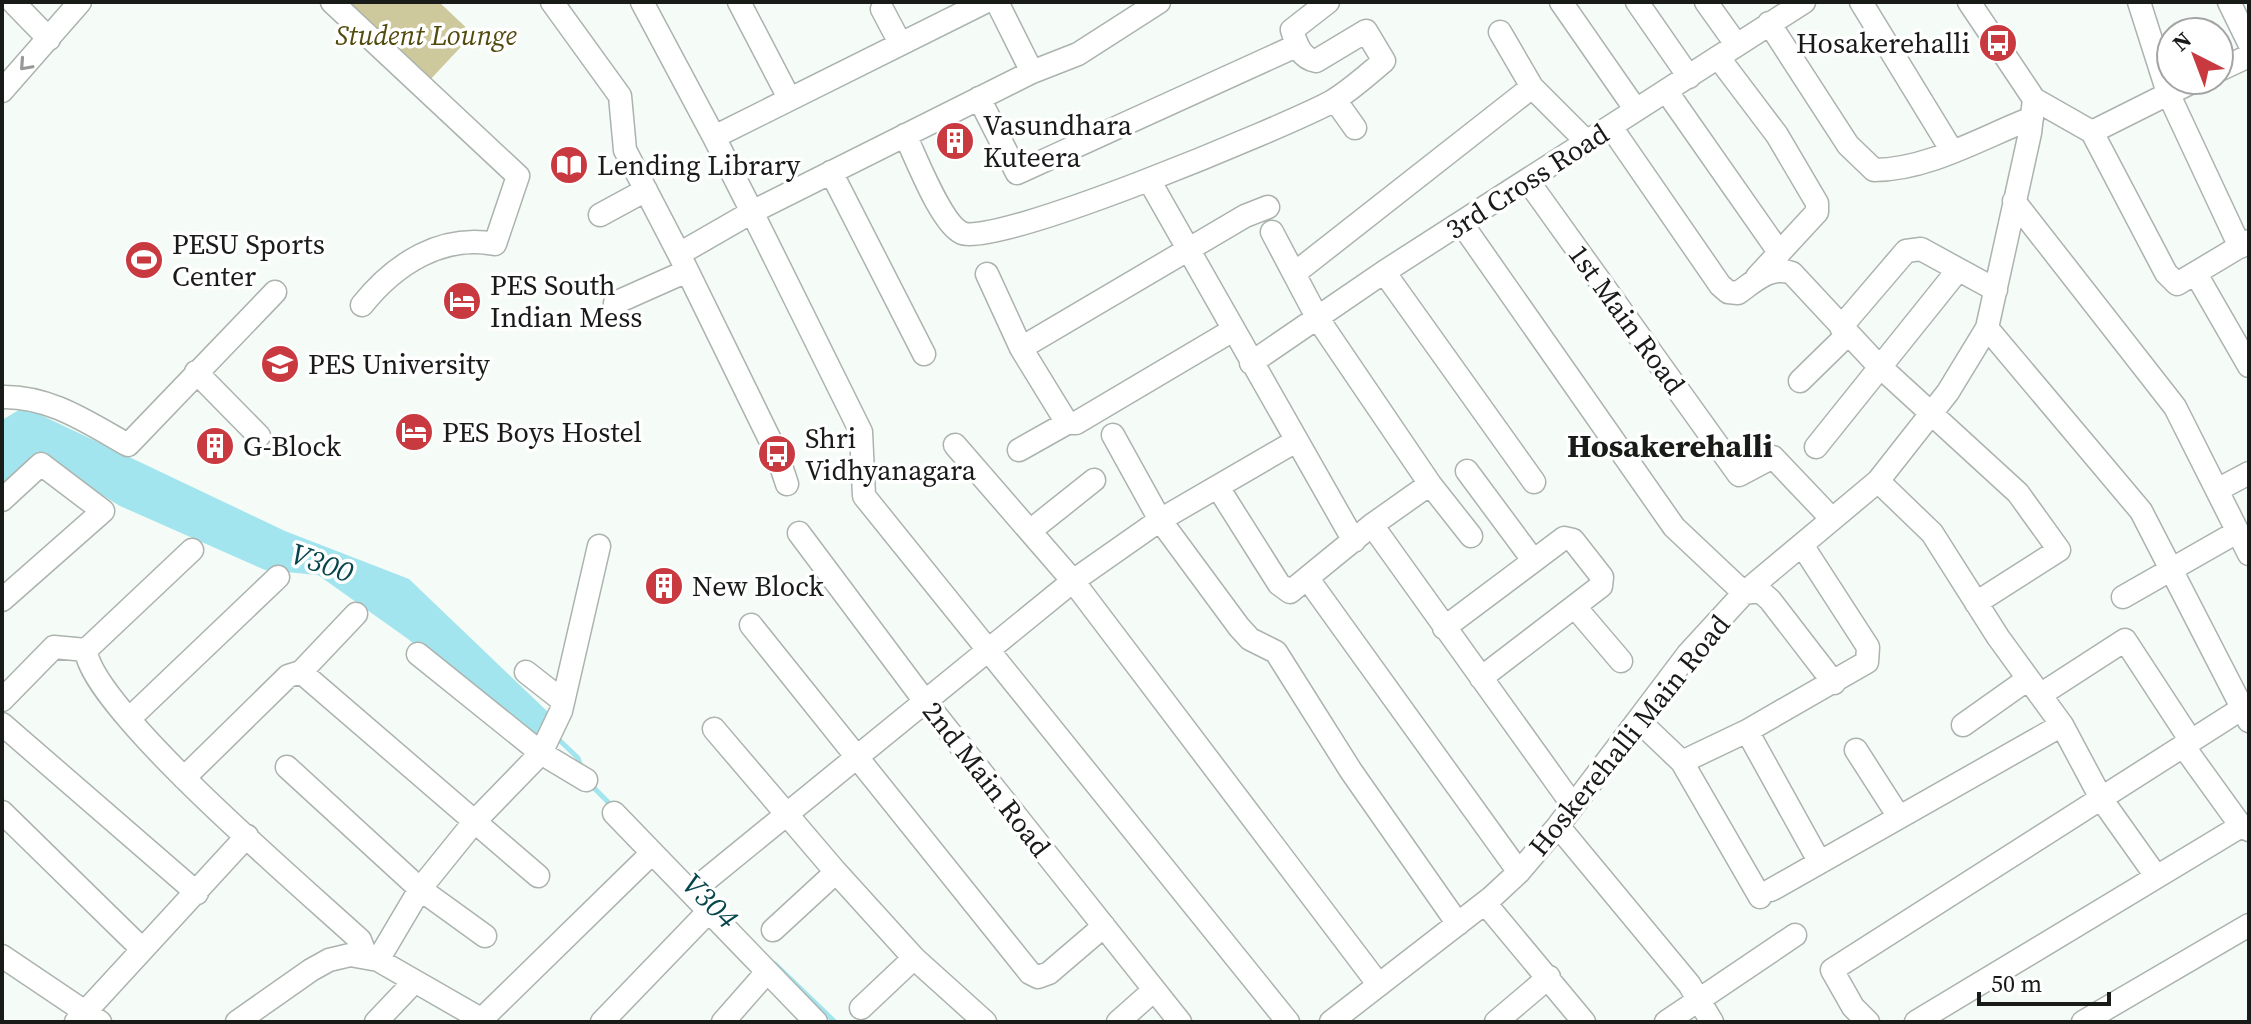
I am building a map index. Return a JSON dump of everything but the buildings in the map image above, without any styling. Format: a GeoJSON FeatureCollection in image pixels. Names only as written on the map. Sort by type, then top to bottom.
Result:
{"type":"FeatureCollection","features":[{"type":"Feature","properties":{"kind":"street"},"geometry":{"type":"LineString","coordinates":[[13,2],[49,39]]}},
{"type":"Feature","properties":{"kind":"street"},"geometry":{"type":"LineString","coordinates":[[2,91],[80,2]]}},
{"type":"Feature","properties":{"kind":"street"},"geometry":{"type":"LineString","coordinates":[[332,2],[518,176],[495,244],[467,241],[437,247],[407,262],[377,287],[362,305]]}},
{"type":"Feature","properties":{"kind":"street"},"geometry":{"type":"LineString","coordinates":[[552,2],[620,96],[625,150],[777,454],[787,484]]}},
{"type":"Feature","properties":{"kind":"street"},"geometry":{"type":"LineString","coordinates":[[642,2],[714,137],[861,432],[864,496],[1288,1022]]}},
{"type":"Feature","properties":{"kind":"street"},"geometry":{"type":"LineString","coordinates":[[739,2],[789,98]]}},
{"type":"Feature","properties":{"kind":"street"},"geometry":{"type":"LineString","coordinates":[[714,137],[985,2]]}},
{"type":"Feature","properties":{"kind":"street"},"geometry":{"type":"LineString","coordinates":[[997,2],[1032,72]]}},
{"type":"Feature","properties":{"kind":"street"},"geometry":{"type":"LineString","coordinates":[[615,303],[683,262],[752,212],[1032,72],[1078,54],[1159,2]]}},
{"type":"Feature","properties":{"kind":"street"},"geometry":{"type":"LineString","coordinates":[[905,135],[947,220],[962,233],[980,236],[1149,180],[1335,100],[1390,68],[1366,31],[1316,61],[1308,59],[1296,46],[1292,30],[1328,2]]}},
{"type":"Feature","properties":{"kind":"street"},"geometry":{"type":"LineString","coordinates":[[1561,2],[1636,110]]}},
{"type":"Feature","properties":{"kind":"street"},"geometry":{"type":"LineString","coordinates":[[1637,2],[1689,77]]}},
{"type":"Feature","properties":{"kind":"street"},"geometry":{"type":"LineString","coordinates":[[1611,127],[1720,285],[1728,292],[1738,293],[1757,277],[1817,212],[1817,203],[1727,51],[1706,2]]}},
{"type":"Feature","properties":{"kind":"street","name":"3rd Cross Road"},"geometry":{"type":"LineString","coordinates":[[1251,363],[1384,272],[1804,2]]}},
{"type":"Feature","properties":{"kind":"street"},"geometry":{"type":"LineString","coordinates":[[1861,2],[1952,151]]}},
{"type":"Feature","properties":{"kind":"street"},"geometry":{"type":"LineString","coordinates":[[1969,2],[2033,108],[2092,132],[2166,273],[2177,284],[2245,244],[2170,96]]}},
{"type":"Feature","properties":{"kind":"street"},"geometry":{"type":"LineString","coordinates":[[2139,2],[2155,52]]}},
{"type":"Feature","properties":{"kind":"street"},"geometry":{"type":"LineString","coordinates":[[2229,2],[2249,43]]}},
{"type":"Feature","properties":{"kind":"street"},"geometry":{"type":"LineString","coordinates":[[882,9],[900,43]]}},
{"type":"Feature","properties":{"kind":"street"},"geometry":{"type":"LineString","coordinates":[[1769,23],[1848,145],[1874,170],[1894,170],[1952,151],[2033,108]]}},
{"type":"Feature","properties":{"kind":"street"},"geometry":{"type":"LineString","coordinates":[[1500,32],[1532,87],[1586,141]]}},
{"type":"Feature","properties":{"kind":"street"},"geometry":{"type":"LineString","coordinates":[[979,98],[1017,173],[1296,46]]}},
{"type":"Feature","properties":{"kind":"street"},"geometry":{"type":"LineString","coordinates":[[1295,273],[1532,87]]}},
{"type":"Feature","properties":{"kind":"street"},"geometry":{"type":"LineString","coordinates":[[1667,92],[1779,252]]}},
{"type":"Feature","properties":{"kind":"street"},"geometry":{"type":"LineString","coordinates":[[2092,132],[2162,96]]}},
{"type":"Feature","properties":{"kind":"street"},"geometry":{"type":"LineString","coordinates":[[1335,100],[1355,128]]}},
{"type":"Feature","properties":{"kind":"street","name":"Hoskerehalli Main Road"},"geometry":{"type":"LineString","coordinates":[[1331,1022],[1485,903],[1519,872],[1558,826],[1688,654],[1744,593],[1878,481],[1932,412],[1987,328],[2033,108]]}},
{"type":"Feature","properties":{"kind":"street"},"geometry":{"type":"LineString","coordinates":[[831,172],[924,354]]}},
{"type":"Feature","properties":{"kind":"street"},"geometry":{"type":"LineString","coordinates":[[1149,180],[1354,541]]}},
{"type":"Feature","properties":{"kind":"street","name":"1st Main Road"},"geometry":{"type":"LineString","coordinates":[[1528,181],[1739,475],[1773,457],[1831,518]]}},
{"type":"Feature","properties":{"kind":"street"},"geometry":{"type":"LineString","coordinates":[[600,215],[646,190]]}},
{"type":"Feature","properties":{"kind":"street"},"geometry":{"type":"LineString","coordinates":[[2014,201],[2175,407],[2219,489],[2249,554]]}},
{"type":"Feature","properties":{"kind":"street"},"geometry":{"type":"LineString","coordinates":[[1021,348],[1245,216],[1268,207]]}},
{"type":"Feature","properties":{"kind":"street"},"geometry":{"type":"LineString","coordinates":[[1462,224],[1674,527],[1744,593],[1760,591],[1770,600],[1834,683]]}},
{"type":"Feature","properties":{"kind":"street"},"geometry":{"type":"LineString","coordinates":[[1272,232],[1318,319],[1430,484],[1471,536]]}},
{"type":"Feature","properties":{"kind":"street"},"geometry":{"type":"LineString","coordinates":[[1800,381],[1906,251],[1921,249],[1996,290]]}},
{"type":"Feature","properties":{"kind":"street"},"geometry":{"type":"LineString","coordinates":[[1757,277],[1782,269],[1792,273],[1880,366],[2018,493],[2059,550],[1976,603]]}},
{"type":"Feature","properties":{"kind":"street"},"geometry":{"type":"LineString","coordinates":[[1816,447],[1958,270]]}},
{"type":"Feature","properties":{"kind":"street"},"geometry":{"type":"LineString","coordinates":[[1384,272],[1534,482]]}},
{"type":"Feature","properties":{"kind":"street"},"geometry":{"type":"LineString","coordinates":[[987,274],[1021,348],[1067,423]]}},
{"type":"Feature","properties":{"kind":"street"},"geometry":{"type":"LineString","coordinates":[[2196,274],[2249,366]]}},
{"type":"Feature","properties":{"kind":"street"},"geometry":{"type":"LineString","coordinates":[[2,397],[21,397],[58,406],[128,445],[275,292]]}},
{"type":"Feature","properties":{"kind":"street"},"geometry":{"type":"LineString","coordinates":[[1857,1019],[1832,970],[2188,744],[2247,711],[2141,511],[1987,328]]}},
{"type":"Feature","properties":{"kind":"street"},"geometry":{"type":"LineString","coordinates":[[1019,450],[1067,423],[1076,423],[1233,330]]}},
{"type":"Feature","properties":{"kind":"street"},"geometry":{"type":"LineString","coordinates":[[196,372],[259,436]]}},
{"type":"Feature","properties":{"kind":"street"},"geometry":{"type":"LineString","coordinates":[[1113,435],[1160,520],[1239,627],[1250,639],[1276,652],[1351,771],[1458,924]]}},
{"type":"Feature","properties":{"kind":"street"},"geometry":{"type":"LineString","coordinates":[[706,880],[1073,581],[1160,520],[1219,489],[1296,441]]}},
{"type":"Feature","properties":{"kind":"street"},"geometry":{"type":"LineString","coordinates":[[955,445],[1073,581],[1379,985]]}},
{"type":"Feature","properties":{"kind":"street"},"geometry":{"type":"LineString","coordinates":[[2,500],[41,464],[103,511],[2,600]]}},
{"type":"Feature","properties":{"kind":"street"},"geometry":{"type":"LineString","coordinates":[[1467,471],[1533,560]]}},
{"type":"Feature","properties":{"kind":"street"},"geometry":{"type":"LineString","coordinates":[[2219,489],[2249,473]]}},
{"type":"Feature","properties":{"kind":"street"},"geometry":{"type":"LineString","coordinates":[[1030,531],[1094,480]]}},
{"type":"Feature","properties":{"kind":"street"},"geometry":{"type":"LineString","coordinates":[[1878,481],[1932,533],[1976,603],[2062,725],[2102,800],[2156,876]]}},
{"type":"Feature","properties":{"kind":"street"},"geometry":{"type":"LineString","coordinates":[[1219,489],[1285,591],[1290,592],[1372,525],[1430,484]]}},
{"type":"Feature","properties":{"kind":"street"},"geometry":{"type":"LineString","coordinates":[[1372,525],[1572,804]]}},
{"type":"Feature","properties":{"kind":"street"},"geometry":{"type":"LineString","coordinates":[[2123,597],[2237,532]]}},
{"type":"Feature","properties":{"kind":"street","name":"2nd Main Road"},"geometry":{"type":"LineString","coordinates":[[799,533],[924,700],[1180,1022]]}},
{"type":"Feature","properties":{"kind":"street"},"geometry":{"type":"LineString","coordinates":[[1444,628],[1560,540],[1573,540],[1603,581],[1575,607],[1481,678]]}},
{"type":"Feature","properties":{"kind":"street"},"geometry":{"type":"LineString","coordinates":[[1682,762],[1747,731],[1867,662],[1868,647],[1802,545]]}},
{"type":"Feature","properties":{"kind":"street"},"geometry":{"type":"LineString","coordinates":[[372,959],[420,889],[475,821],[541,753],[562,706],[599,546]]}},
{"type":"Feature","properties":{"kind":"street"},"geometry":{"type":"LineString","coordinates":[[2,700],[54,647],[86,650],[192,550]]}},
{"type":"Feature","properties":{"kind":"street"},"geometry":{"type":"LineString","coordinates":[[129,719],[278,577]]}},
{"type":"Feature","properties":{"kind":"street"},"geometry":{"type":"LineString","coordinates":[[1308,579],[1519,872]]}},
{"type":"Feature","properties":{"kind":"street"},"geometry":{"type":"LineString","coordinates":[[1575,607],[1621,661]]}},
{"type":"Feature","properties":{"kind":"street"},"geometry":{"type":"LineString","coordinates":[[184,778],[288,676],[301,672],[356,614]]}},
{"type":"Feature","properties":{"kind":"street"},"geometry":{"type":"LineString","coordinates":[[751,625],[1030,973],[1038,977],[1049,973],[1104,926]]}},
{"type":"Feature","properties":{"kind":"street"},"geometry":{"type":"LineString","coordinates":[[1916,1022],[2156,876],[2245,828],[2188,744],[2125,640],[1963,725]]}},
{"type":"Feature","properties":{"kind":"street"},"geometry":{"type":"LineString","coordinates":[[86,650],[87,665],[129,719],[184,778],[360,940],[372,959]]}},
{"type":"Feature","properties":{"kind":"street"},"geometry":{"type":"LineString","coordinates":[[418,654],[541,753],[586,780]]}},
{"type":"Feature","properties":{"kind":"street"},"geometry":{"type":"LineString","coordinates":[[301,672],[538,876]]}},
{"type":"Feature","properties":{"kind":"street"},"geometry":{"type":"LineString","coordinates":[[526,672],[562,706]]}},
{"type":"Feature","properties":{"kind":"street"},"geometry":{"type":"LineString","coordinates":[[1639,721],[1682,762],[1766,893],[2062,725]]}},
{"type":"Feature","properties":{"kind":"street"},"geometry":{"type":"LineString","coordinates":[[2,724],[197,893]]}},
{"type":"Feature","properties":{"kind":"street"},"geometry":{"type":"LineString","coordinates":[[714,729],[914,958],[985,1022]]}},
{"type":"Feature","properties":{"kind":"street"},"geometry":{"type":"LineString","coordinates":[[1747,731],[1819,861]]}},
{"type":"Feature","properties":{"kind":"street"},"geometry":{"type":"LineString","coordinates":[[1856,750],[1899,817]]}},
{"type":"Feature","properties":{"kind":"street"},"geometry":{"type":"LineString","coordinates":[[287,767],[420,889],[485,936]]}},
{"type":"Feature","properties":{"kind":"street"},"geometry":{"type":"LineString","coordinates":[[2,812],[142,949]]}},
{"type":"Feature","properties":{"kind":"street"},"geometry":{"type":"LineString","coordinates":[[614,813],[816,1022]]}},
{"type":"Feature","properties":{"kind":"street"},"geometry":{"type":"LineString","coordinates":[[1558,826],[1689,984],[1712,1022]]}},
{"type":"Feature","properties":{"kind":"street"},"geometry":{"type":"LineString","coordinates":[[7,969],[86,1019],[142,949],[247,836]]}},
{"type":"Feature","properties":{"kind":"street"},"geometry":{"type":"LineString","coordinates":[[237,1022],[329,960],[350,955],[372,959],[484,1021],[652,853]]}},
{"type":"Feature","properties":{"kind":"street"},"geometry":{"type":"LineString","coordinates":[[773,930],[836,872]]}},
{"type":"Feature","properties":{"kind":"street"},"geometry":{"type":"LineString","coordinates":[[1485,903],[1584,1022]]}},
{"type":"Feature","properties":{"kind":"street"},"geometry":{"type":"LineString","coordinates":[[602,1022],[708,912]]}},
{"type":"Feature","properties":{"kind":"street"},"geometry":{"type":"LineString","coordinates":[[2083,1022],[2249,925]]}},
{"type":"Feature","properties":{"kind":"street"},"geometry":{"type":"LineString","coordinates":[[1666,1022],[1795,935]]}},
{"type":"Feature","properties":{"kind":"street"},"geometry":{"type":"LineString","coordinates":[[861,1008],[914,958]]}},
{"type":"Feature","properties":{"kind":"street"},"geometry":{"type":"LineString","coordinates":[[723,1022],[767,972]]}},
{"type":"Feature","properties":{"kind":"street"},"geometry":{"type":"LineString","coordinates":[[1496,1022],[1549,977]]}},
{"type":"Feature","properties":{"kind":"street"},"geometry":{"type":"LineString","coordinates":[[376,1022],[413,983]]}},
{"type":"Feature","properties":{"kind":"street"},"geometry":{"type":"LineString","coordinates":[[1118,1022],[1154,990]]}},
{"type":"Feature","properties":{"kind":"green space","name":"Student Lounge"},"geometry":{"type":"Polygon","coordinates":[[[346,2],[439,2],[473,34],[428,82],[346,2]]]}},
{"type":"Feature","properties":{"kind":"water"},"geometry":{"type":"Polygon","coordinates":[[[24,407],[285,531],[409,579],[550,714],[532,744],[408,639],[318,575],[265,570],[120,506],[37,455],[2,487],[2,420],[24,407]]]}},
{"type":"Feature","properties":{"kind":"waterway","name":"V300"},"geometry":{"type":"LineString","coordinates":[[554,735],[578,758],[581,767]]}},
{"type":"Feature","properties":{"kind":"waterway","name":"V304"},"geometry":{"type":"LineString","coordinates":[[589,783],[613,807]]}},
{"type":"Feature","properties":{"kind":"waterway","name":"V304"},"geometry":{"type":"LineString","coordinates":[[775,964],[835,1022]]}},
{"type":"Feature","properties":{"kind":"place","name":"Hosakerehalli"},"geometry":{"type":"Point","coordinates":[1998,43]}},
{"type":"Feature","properties":{"kind":"place","name":"Vasundhara Kuteera"},"geometry":{"type":"Point","coordinates":[955,141]}},
{"type":"Feature","properties":{"kind":"place","name":"Lending Library"},"geometry":{"type":"Point","coordinates":[569,165]}},
{"type":"Feature","properties":{"kind":"place","name":"PESU Sports Center"},"geometry":{"type":"Point","coordinates":[144,260]}},
{"type":"Feature","properties":{"kind":"place","name":"PES South Indian Mess"},"geometry":{"type":"Point","coordinates":[462,301]}},
{"type":"Feature","properties":{"kind":"place","name":"PES University"},"geometry":{"type":"Point","coordinates":[280,364]}},
{"type":"Feature","properties":{"kind":"place","name":"PES Boys Hostel"},"geometry":{"type":"Point","coordinates":[414,432]}},
{"type":"Feature","properties":{"kind":"place","name":"G-Block"},"geometry":{"type":"Point","coordinates":[215,446]}},
{"type":"Feature","properties":{"kind":"place","name":"Shri Vidhyanagara"},"geometry":{"type":"Point","coordinates":[777,454]}},
{"type":"Feature","properties":{"kind":"place","name":"New Block"},"geometry":{"type":"Point","coordinates":[664,586]}},
{"type":"Feature","properties":{"kind":"district","name":"Hosakerehalli"},"geometry":{"type":"Point","coordinates":[1670,446]}}]}
